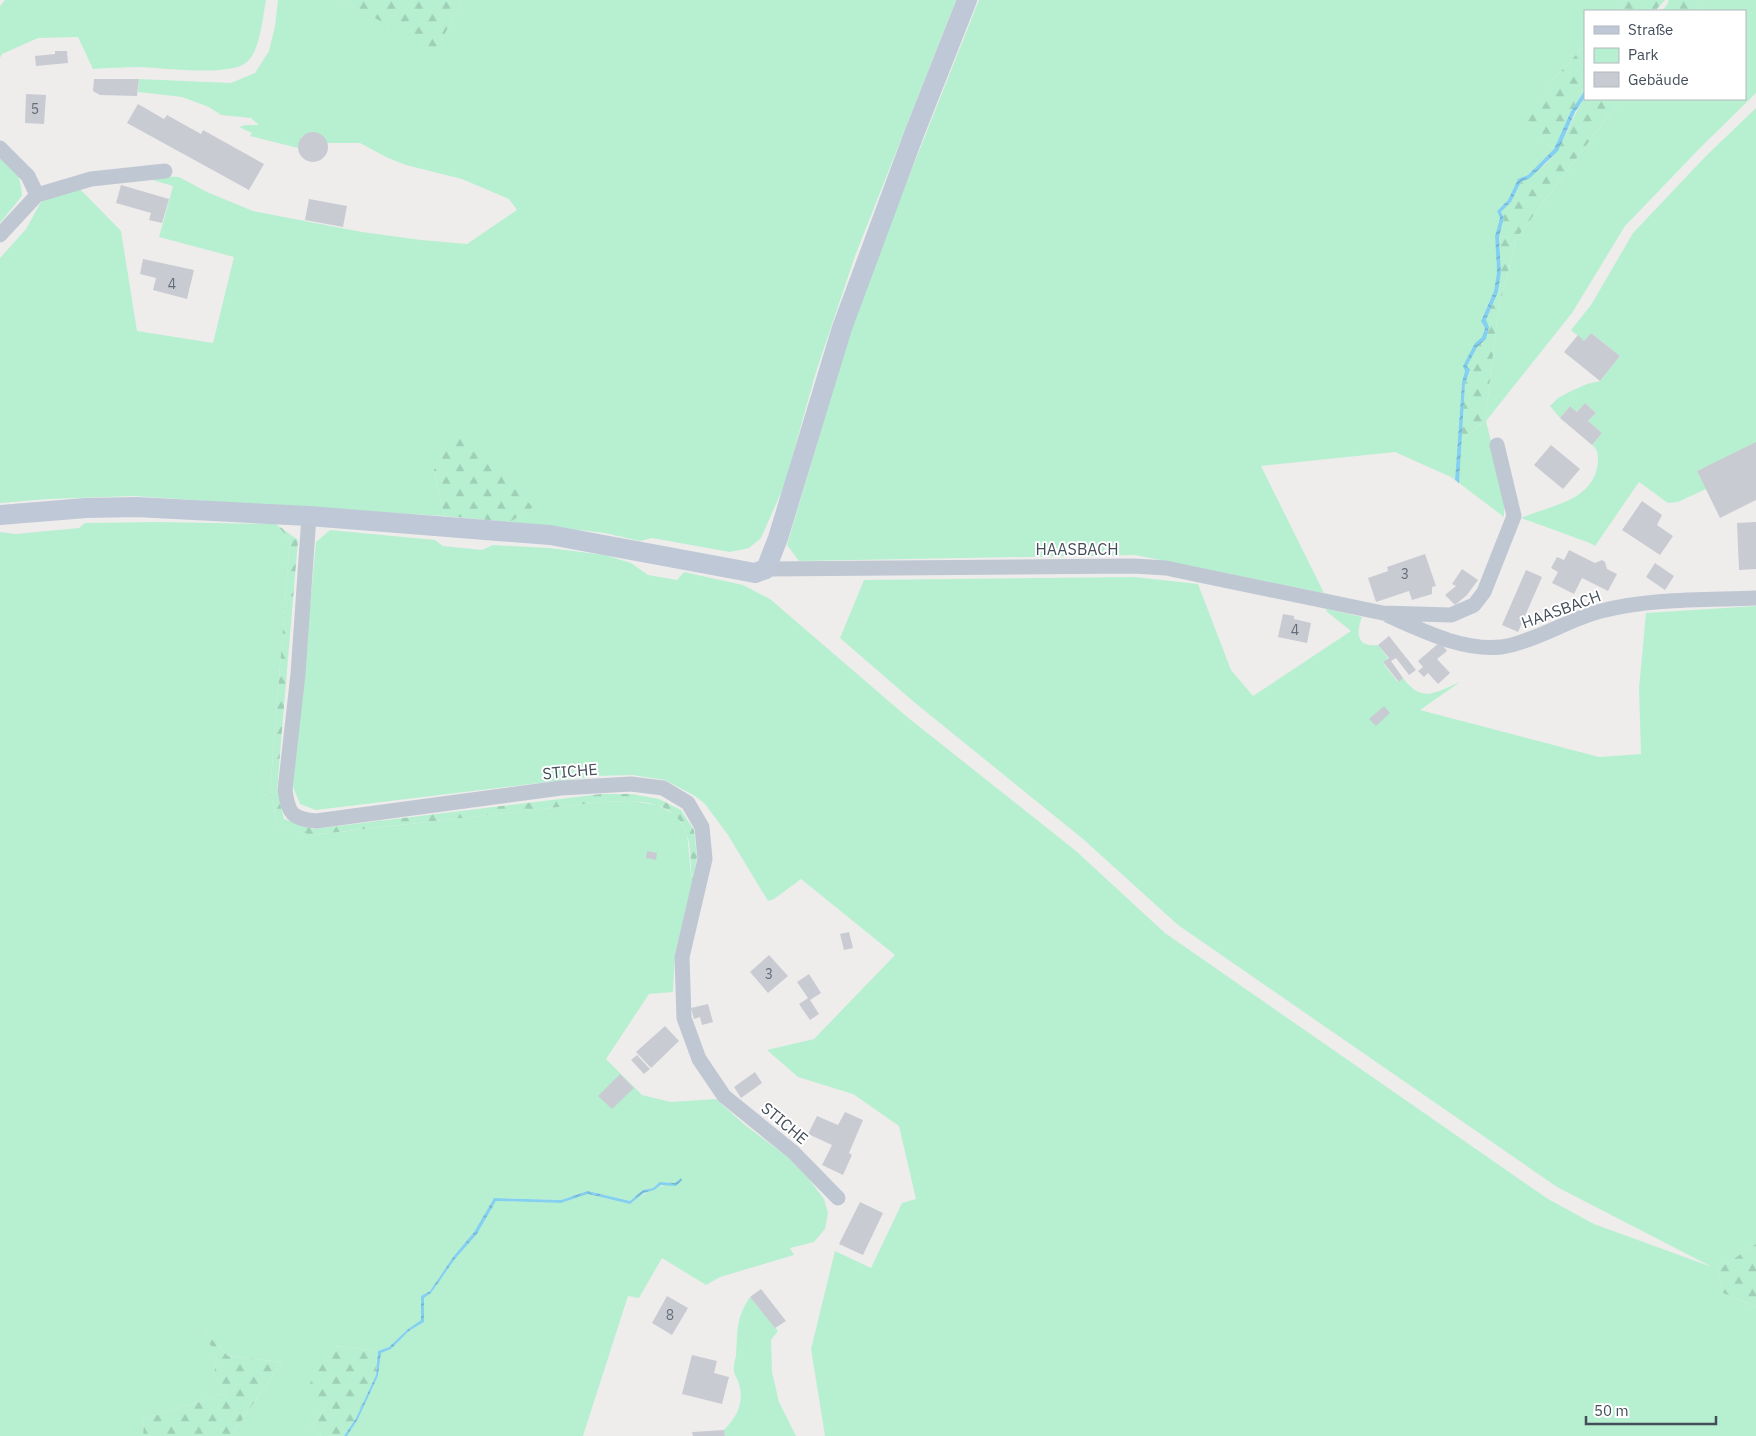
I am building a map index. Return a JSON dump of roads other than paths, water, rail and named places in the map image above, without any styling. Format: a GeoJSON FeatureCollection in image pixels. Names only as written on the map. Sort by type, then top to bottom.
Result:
{"type":"FeatureCollection","features":[{"type":"Feature","properties":{"kind":"street"},"geometry":{"type":"LineString","coordinates":[[0,515],[86,508],[136,507],[309,516],[550,535],[756,573],[766,569],[778,538],[842,328],[910,143],[967,0]]}},
{"type":"Feature","properties":{"kind":"street"},"geometry":{"type":"LineString","coordinates":[[0,148],[28,176],[37,195]]}},
{"type":"Feature","properties":{"kind":"street"},"geometry":{"type":"LineString","coordinates":[[0,236],[37,195],[91,179],[165,171]]}},
{"type":"Feature","properties":{"kind":"street","name":"HAASBACH"},"geometry":{"type":"LineString","coordinates":[[766,569],[1134,566],[1166,568],[1383,613],[1451,615],[1474,605],[1484,592],[1514,516],[1497,446]]}},
{"type":"Feature","properties":{"kind":"street","name":"STICHE"},"geometry":{"type":"LineString","coordinates":[[309,516],[298,674],[285,790],[287,804],[291,813],[302,820],[316,821],[560,788],[631,784],[663,788],[688,803],[702,827],[705,859],[682,957],[684,1018],[699,1059],[724,1096],[793,1152],[838,1198]]}},
{"type":"Feature","properties":{"kind":"street","name":"HAASBACH"},"geometry":{"type":"LineString","coordinates":[[1383,613],[1418,629],[1454,642],[1482,647],[1502,647],[1527,640],[1601,611],[1644,603],[1756,598]]}},
{"type":"Feature","properties":{"kind":"water"},"geometry":{"type":"Polygon","coordinates":[[[1584,92],[1584,98],[1575,112],[1558,151],[1530,178],[1521,182],[1511,202],[1501,212],[1504,218],[1499,237],[1501,272],[1498,292],[1486,320],[1489,327],[1486,339],[1478,346],[1467,366],[1470,370],[1465,384],[1459,483],[1455,480],[1462,382],[1465,371],[1463,366],[1475,343],[1482,337],[1485,328],[1481,321],[1494,291],[1497,272],[1495,236],[1500,218],[1497,211],[1508,200],[1518,179],[1528,175],[1554,149],[1571,111],[1584,92]]]}},
{"type":"Feature","properties":{"kind":"water"},"geometry":{"type":"Polygon","coordinates":[[[681,1178],[682,1180],[676,1186],[661,1185],[654,1190],[644,1193],[630,1204],[588,1194],[561,1203],[496,1201],[477,1234],[455,1259],[431,1293],[424,1298],[424,1322],[409,1331],[391,1349],[381,1353],[378,1376],[358,1419],[347,1436],[344,1436],[356,1418],[376,1375],[378,1351],[389,1347],[408,1329],[421,1320],[421,1296],[430,1291],[453,1257],[474,1232],[494,1198],[561,1200],[588,1191],[630,1201],[643,1190],[653,1188],[660,1182],[675,1183],[681,1178]]]}}]}
